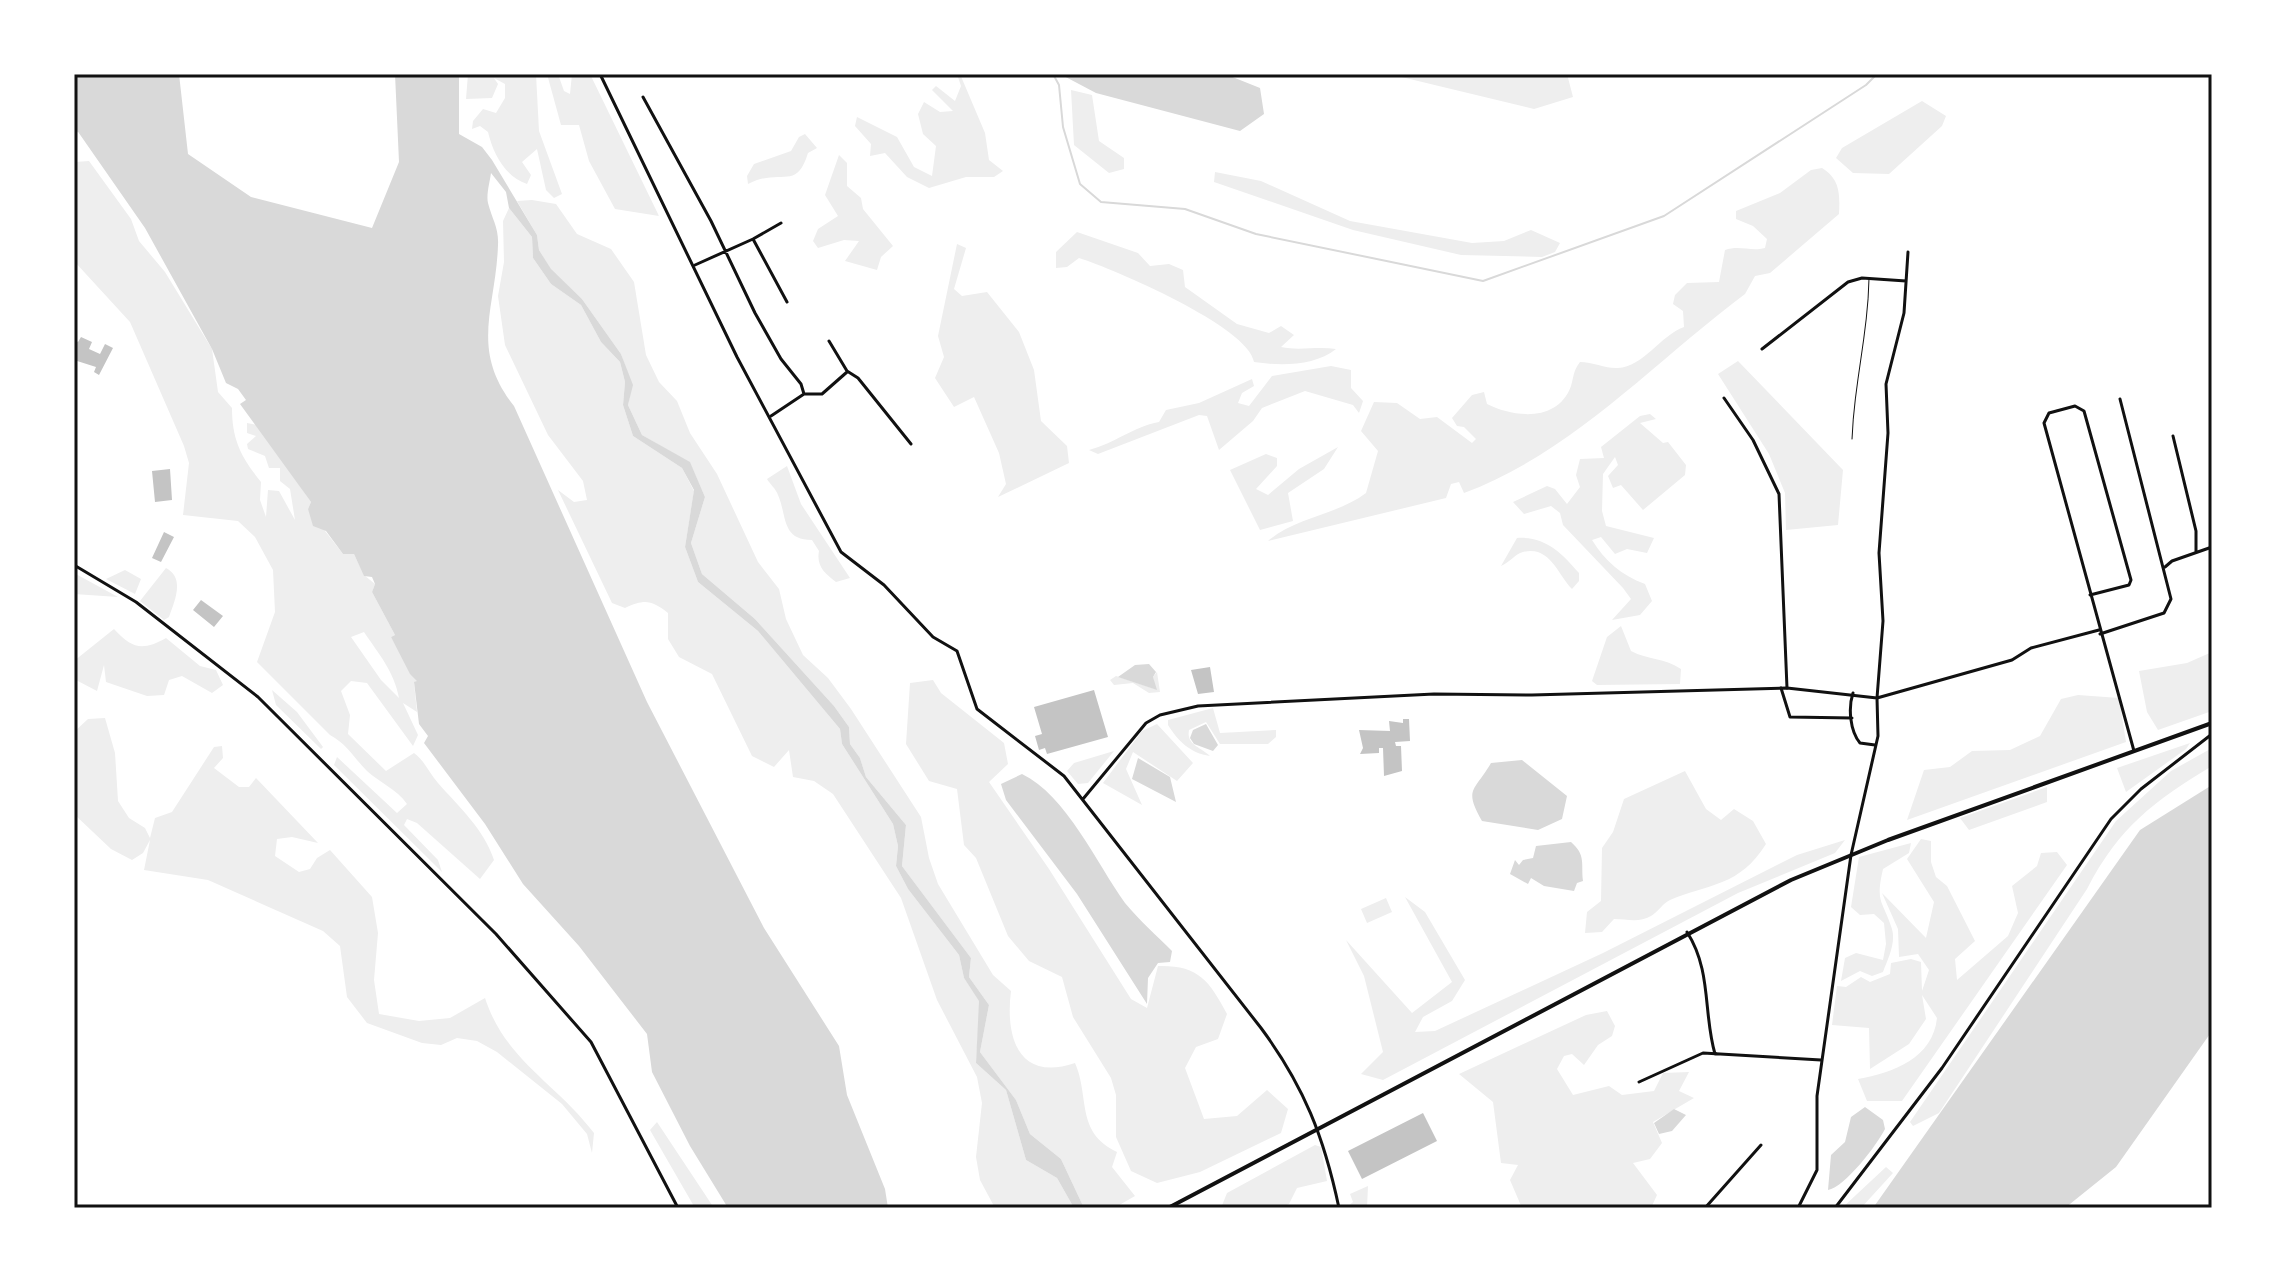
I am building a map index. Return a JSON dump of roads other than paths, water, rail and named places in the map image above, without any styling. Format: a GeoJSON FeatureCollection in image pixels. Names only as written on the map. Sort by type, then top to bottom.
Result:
{"type":"FeatureCollection","features":[{"type":"Feature","properties":{"kind":"main road"},"geometry":{"type":"LineString","coordinates":[[1168,1208],[1687,932],[1791,880],[1851,855],[2212,723]]}},
{"type":"Feature","properties":{"kind":"street"},"geometry":{"type":"LineString","coordinates":[[601,76],[737,357],[841,552],[884,585],[933,637],[954,648],[977,709],[1064,776],[1270,1040],[1319,1127],[1339,1208]]}},
{"type":"Feature","properties":{"kind":"street"},"geometry":{"type":"LineString","coordinates":[[643,97],[711,221],[723,252],[755,313],[781,359],[801,384],[804,394]]}},
{"type":"Feature","properties":{"kind":"street"},"geometry":{"type":"LineString","coordinates":[[695,265],[781,223]]}},
{"type":"Feature","properties":{"kind":"street"},"geometry":{"type":"LineString","coordinates":[[753,239],[787,302]]}},
{"type":"Feature","properties":{"kind":"street"},"geometry":{"type":"LineString","coordinates":[[1798,1208],[1817,1170],[1815,1131],[1822,1060],[1851,855],[1876,745],[1883,621],[1879,553],[1888,433],[1886,384],[1904,313],[1908,252]]}},
{"type":"Feature","properties":{"kind":"street"},"geometry":{"type":"LineString","coordinates":[[1762,349],[1852,281],[1869,278],[1906,281]]}},
{"type":"Feature","properties":{"kind":"street"},"geometry":{"type":"LineString","coordinates":[[829,341],[847,371],[858,378],[911,444]]}},
{"type":"Feature","properties":{"kind":"street"},"geometry":{"type":"LineString","coordinates":[[771,416],[804,394],[822,394],[847,371]]}},
{"type":"Feature","properties":{"kind":"street"},"geometry":{"type":"LineString","coordinates":[[1724,398],[1753,440],[1779,494],[1787,688]]}},
{"type":"Feature","properties":{"kind":"street"},"geometry":{"type":"LineString","coordinates":[[1083,799],[1146,723],[1160,715],[1210,704],[1434,694],[1547,695],[1781,688],[1853,693],[1877,698],[2012,660],[2031,648],[2146,620],[2169,608],[2171,593],[2120,399]]}},
{"type":"Feature","properties":{"kind":"street"},"geometry":{"type":"LineString","coordinates":[[2090,595],[2129,585],[2131,580],[2081,407],[2075,406],[2045,417],[2099,632],[2134,751]]}},
{"type":"Feature","properties":{"kind":"street"},"geometry":{"type":"LineString","coordinates":[[2173,436],[2196,531],[2196,552]]}},
{"type":"Feature","properties":{"kind":"street"},"geometry":{"type":"LineString","coordinates":[[2165,567],[2172,561],[2212,547]]}},
{"type":"Feature","properties":{"kind":"street"},"geometry":{"type":"LineString","coordinates":[[74,565],[136,602],[258,697],[496,934],[591,1042],[678,1208]]}},
{"type":"Feature","properties":{"kind":"street"},"geometry":{"type":"LineString","coordinates":[[1781,688],[1792,717],[1852,718]]}},
{"type":"Feature","properties":{"kind":"street"},"geometry":{"type":"LineString","coordinates":[[1853,693],[1852,718],[1857,741],[1876,745]]}},
{"type":"Feature","properties":{"kind":"street"},"geometry":{"type":"LineString","coordinates":[[1835,1208],[1942,1068],[2111,819],[2141,789],[2212,734]]}},
{"type":"Feature","properties":{"kind":"street"},"geometry":{"type":"LineString","coordinates":[[1687,932],[1700,958],[1709,992],[1715,1054]]}},
{"type":"Feature","properties":{"kind":"street"},"geometry":{"type":"LineString","coordinates":[[1639,1082],[1699,1054],[1822,1060]]}},
{"type":"Feature","properties":{"kind":"street"},"geometry":{"type":"LineString","coordinates":[[1705,1208],[1761,1145]]}},
{"type":"Feature","properties":{"kind":"lane"},"geometry":{"type":"LineString","coordinates":[[1852,439],[1854,390],[1868,320],[1869,278]]}},
{"type":"Feature","properties":{"kind":"waterway"},"geometry":{"type":"LineString","coordinates":[[1053,74],[1059,85],[1063,127],[1080,184],[1101,202],[1185,209],[1256,234],[1483,281],[1664,216],[1866,85],[1877,74]]}},
{"type":"Feature","properties":{"kind":"waterway"},"geometry":{"type":"LineString","coordinates":[[74,135],[77,131]]}}]}
